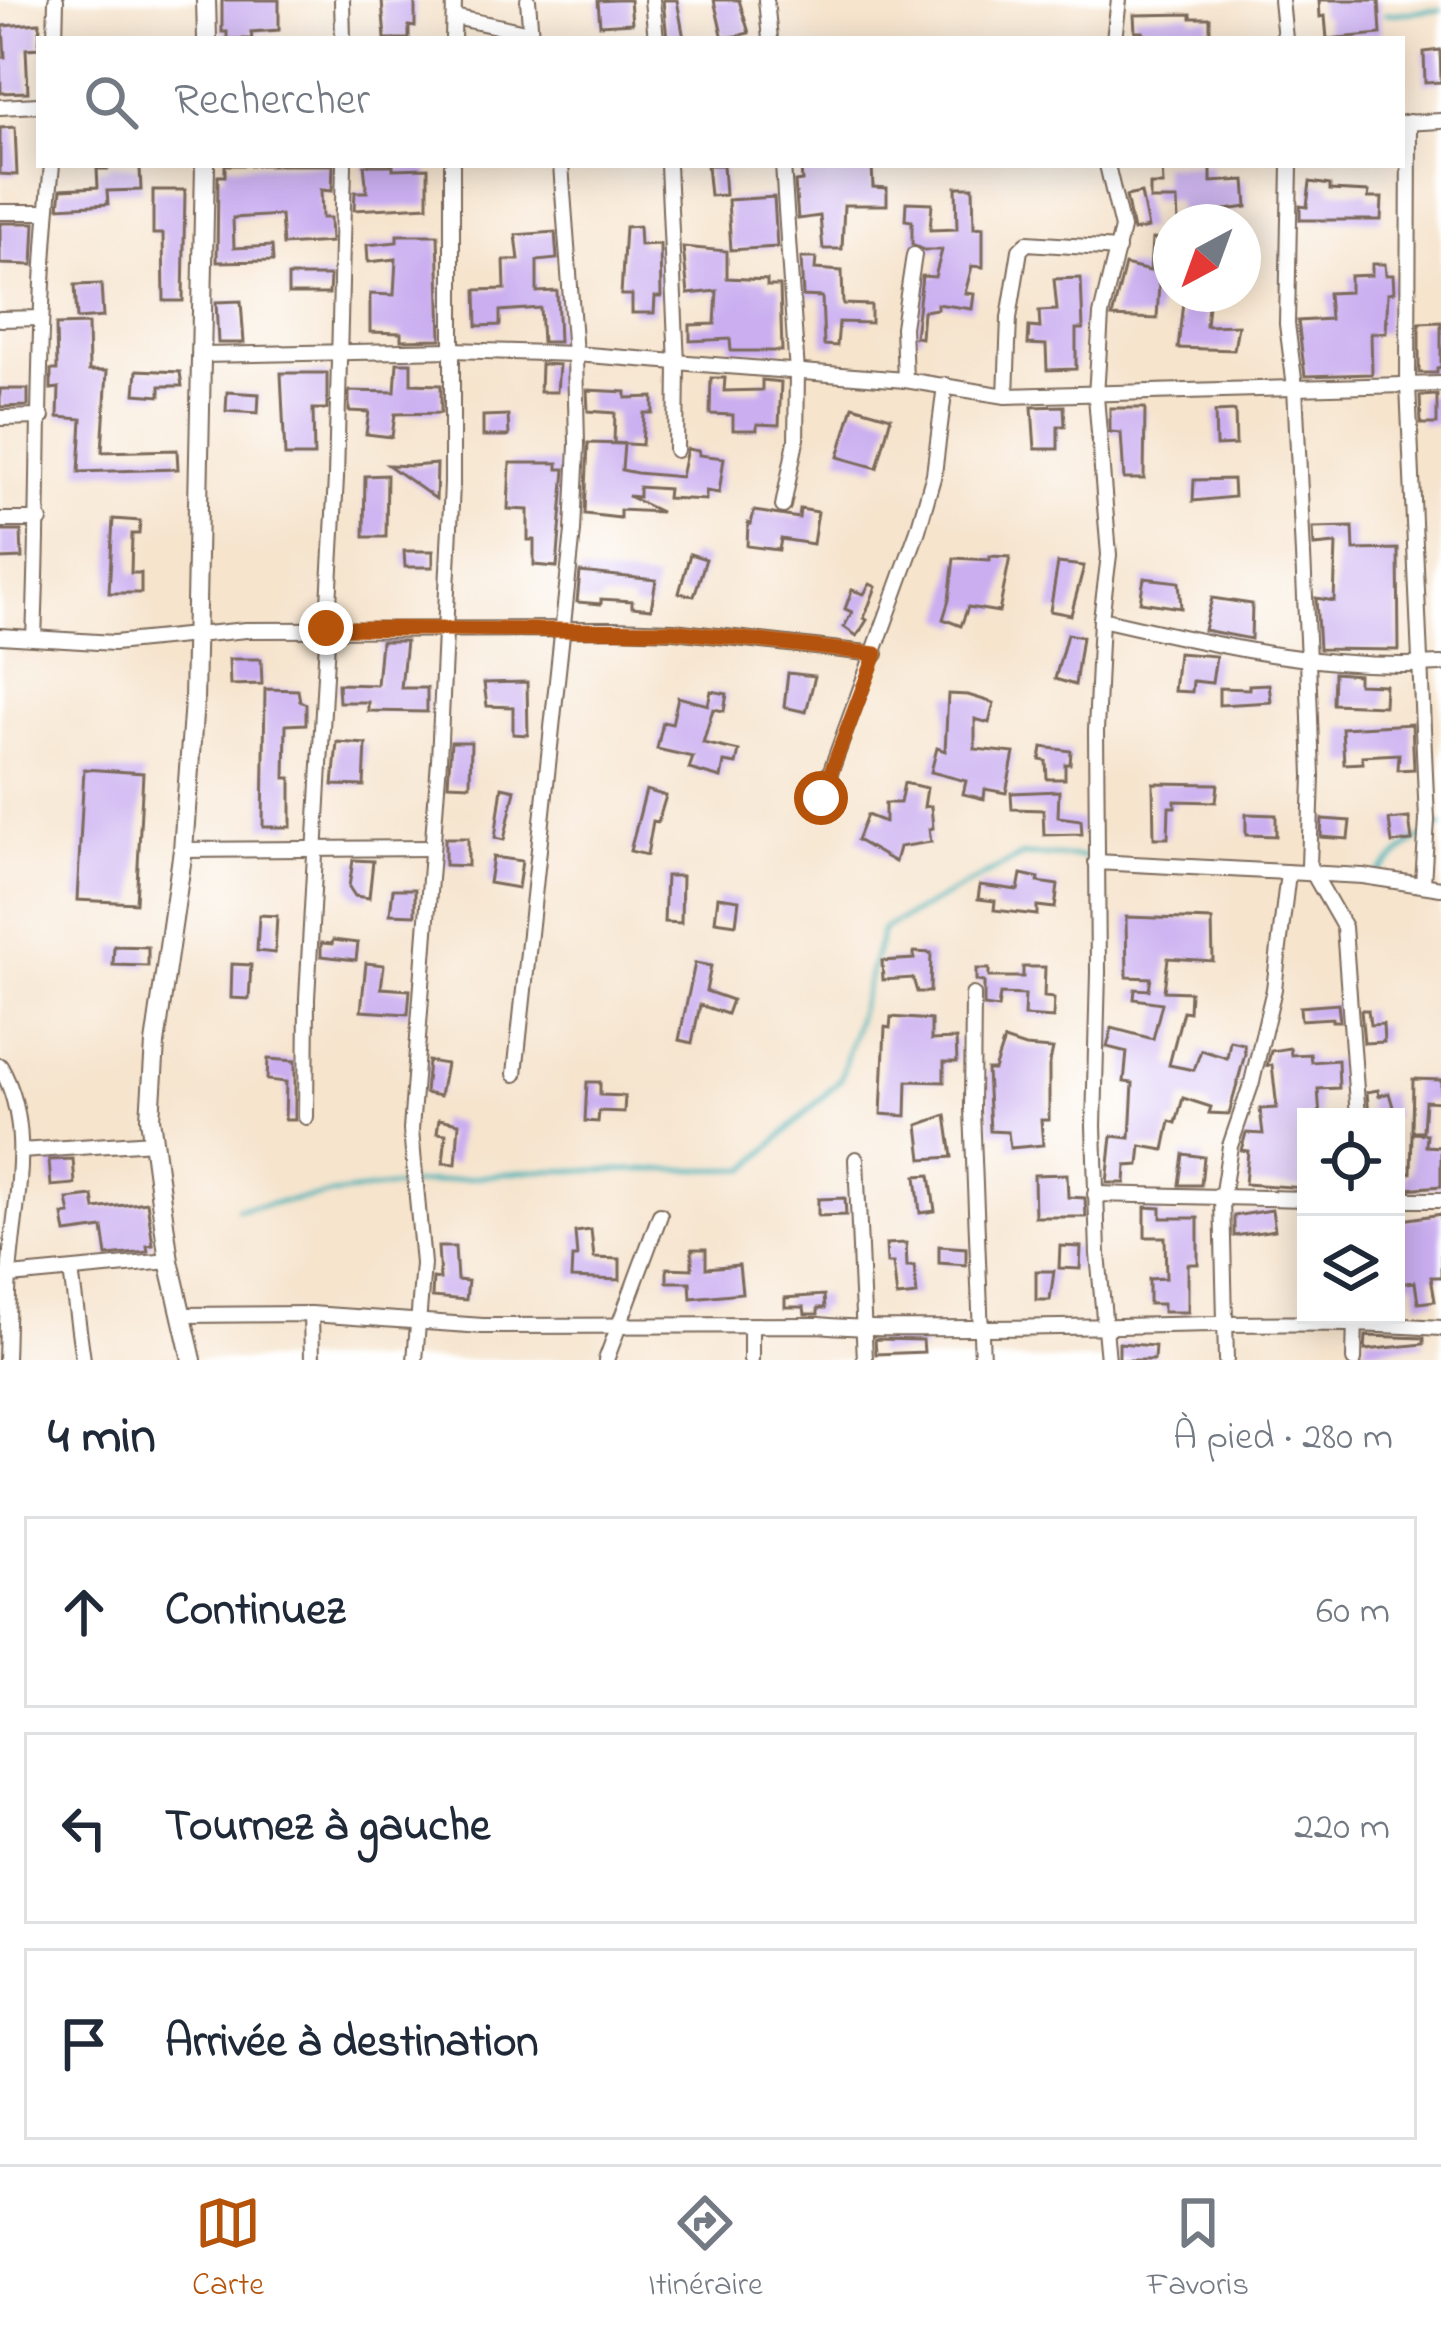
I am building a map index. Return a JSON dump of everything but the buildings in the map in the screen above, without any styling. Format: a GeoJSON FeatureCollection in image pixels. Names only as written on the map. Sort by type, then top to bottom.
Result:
{"type":"FeatureCollection","features":[{"type":"Feature","properties":{"kind":"street"},"geometry":{"type":"LineString","coordinates":[[55,36],[56,0]]}},
{"type":"Feature","properties":{"kind":"street"},"geometry":{"type":"LineString","coordinates":[[206,0],[207,36]]}},
{"type":"Feature","properties":{"kind":"street"},"geometry":{"type":"LineString","coordinates":[[342,0],[343,36]]}},
{"type":"Feature","properties":{"kind":"street"},"geometry":{"type":"LineString","coordinates":[[454,8],[530,36],[528,0]]}},
{"type":"Feature","properties":{"kind":"street"},"geometry":{"type":"LineString","coordinates":[[652,0],[656,36]]}},
{"type":"Feature","properties":{"kind":"street"},"geometry":{"type":"LineString","coordinates":[[766,0],[770,36]]}},
{"type":"Feature","properties":{"kind":"street"},"geometry":{"type":"LineString","coordinates":[[1114,36],[1119,0]]}},
{"type":"Feature","properties":{"kind":"street"},"geometry":{"type":"LineString","coordinates":[[1281,0],[1285,36]]}},
{"type":"Feature","properties":{"kind":"street"},"geometry":{"type":"LineString","coordinates":[[0,107],[36,104]]}},
{"type":"Feature","properties":{"kind":"street"},"geometry":{"type":"LineString","coordinates":[[1423,883],[1427,820],[1408,385],[1406,123],[1441,121]]}},
{"type":"Feature","properties":{"kind":"street"},"geometry":{"type":"LineString","coordinates":[[34,637],[41,318],[52,168]]}},
{"type":"Feature","properties":{"kind":"street"},"geometry":{"type":"LineString","coordinates":[[192,1360],[169,1261],[150,1118],[155,1044],[183,850],[194,701],[205,168]]}},
{"type":"Feature","properties":{"kind":"street"},"geometry":{"type":"LineString","coordinates":[[306,1117],[307,998],[340,353],[344,168]]}},
{"type":"Feature","properties":{"kind":"street"},"geometry":{"type":"LineString","coordinates":[[415,1360],[423,1264],[412,1130],[452,484],[452,168]]}},
{"type":"Feature","properties":{"kind":"street"},"geometry":{"type":"LineString","coordinates":[[515,1074],[574,510],[575,354],[561,168]]}},
{"type":"Feature","properties":{"kind":"street"},"geometry":{"type":"LineString","coordinates":[[668,168],[676,449]]}},
{"type":"Feature","properties":{"kind":"street"},"geometry":{"type":"LineString","coordinates":[[783,168],[797,373],[796,441],[783,506]]}},
{"type":"Feature","properties":{"kind":"street"},"geometry":{"type":"LineString","coordinates":[[1108,168],[1122,229],[1100,315],[1096,396],[1108,541],[1096,731],[1094,1194],[1108,1360]]}},
{"type":"Feature","properties":{"kind":"street"},"geometry":{"type":"LineString","coordinates":[[1290,168],[1287,324],[1295,387],[1308,660],[1311,873],[1344,927],[1357,1108]]}},
{"type":"Feature","properties":{"kind":"street"},"geometry":{"type":"LineString","coordinates":[[0,212],[47,212]]}},
{"type":"Feature","properties":{"kind":"street"},"geometry":{"type":"LineString","coordinates":[[1006,396],[1020,250],[1027,243],[1053,242],[1118,249]]}},
{"type":"Feature","properties":{"kind":"street"},"geometry":{"type":"LineString","coordinates":[[904,380],[903,327],[914,255]]}},
{"type":"Feature","properties":{"kind":"street"},"geometry":{"type":"LineString","coordinates":[[0,319],[41,318]]}},
{"type":"Feature","properties":{"kind":"street"},"geometry":{"type":"LineString","coordinates":[[201,355],[453,350],[575,354],[904,380],[1006,396],[1441,384]]}},
{"type":"Feature","properties":{"kind":"street"},"geometry":{"type":"LineString","coordinates":[[821,798],[876,654],[934,474],[945,385]]}},
{"type":"Feature","properties":{"kind":"street"},"geometry":{"type":"LineString","coordinates":[[0,418],[42,417]]}},
{"type":"Feature","properties":{"kind":"street"},"geometry":{"type":"LineString","coordinates":[[0,520],[40,520]]}},
{"type":"Feature","properties":{"kind":"street"},"geometry":{"type":"LineString","coordinates":[[1101,619],[1249,652],[1308,660],[1441,664]]}},
{"type":"Feature","properties":{"kind":"street"},"geometry":{"type":"LineString","coordinates":[[0,636],[158,642],[194,632],[326,628],[674,631],[876,654]]}},
{"type":"Feature","properties":{"kind":"street"},"geometry":{"type":"LineString","coordinates":[[183,850],[431,848]]}},
{"type":"Feature","properties":{"kind":"street"},"geometry":{"type":"LineString","coordinates":[[1096,862],[1311,873],[1441,888]]}},
{"type":"Feature","properties":{"kind":"street"},"geometry":{"type":"LineString","coordinates":[[1226,1360],[1222,1198],[1231,1146],[1274,989],[1288,873]]}},
{"type":"Feature","properties":{"kind":"street"},"geometry":{"type":"LineString","coordinates":[[973,995],[971,1110],[982,1360]]}},
{"type":"Feature","properties":{"kind":"street"},"geometry":{"type":"LineString","coordinates":[[1,1068],[13,1092],[21,1151],[4,1277],[6,1360]]}},
{"type":"Feature","properties":{"kind":"street"},"geometry":{"type":"LineString","coordinates":[[21,1151],[153,1142]]}},
{"type":"Feature","properties":{"kind":"street"},"geometry":{"type":"LineString","coordinates":[[856,1159],[865,1360]]}},
{"type":"Feature","properties":{"kind":"street"},"geometry":{"type":"LineString","coordinates":[[0,1178],[18,1178]]}},
{"type":"Feature","properties":{"kind":"street"},"geometry":{"type":"LineString","coordinates":[[1094,1194],[1297,1199]]}},
{"type":"Feature","properties":{"kind":"street"},"geometry":{"type":"LineString","coordinates":[[1405,1200],[1441,1200]]}},
{"type":"Feature","properties":{"kind":"street"},"geometry":{"type":"LineString","coordinates":[[606,1360],[660,1215]]}},
{"type":"Feature","properties":{"kind":"street"},"geometry":{"type":"LineString","coordinates":[[4,1277],[169,1261]]}},
{"type":"Feature","properties":{"kind":"street"},"geometry":{"type":"LineString","coordinates":[[71,1271],[82,1360]]}},
{"type":"Feature","properties":{"kind":"street"},"geometry":{"type":"LineString","coordinates":[[311,1314],[312,1360]]}},
{"type":"Feature","properties":{"kind":"street"},"geometry":{"type":"LineString","coordinates":[[182,1315],[311,1314],[483,1326],[864,1329],[1297,1323]]}},
{"type":"Feature","properties":{"kind":"street"},"geometry":{"type":"LineString","coordinates":[[1354,1360],[1355,1324]]}},
{"type":"Feature","properties":{"kind":"street"},"geometry":{"type":"LineString","coordinates":[[1403,1324],[1441,1328]]}},
{"type":"Feature","properties":{"kind":"street"},"geometry":{"type":"LineString","coordinates":[[751,1326],[751,1360]]}},
{"type":"Feature","properties":{"kind":"waterway"},"geometry":{"type":"LineString","coordinates":[[1385,14],[1441,10]]}},
{"type":"Feature","properties":{"kind":"waterway"},"geometry":{"type":"LineString","coordinates":[[1429,830],[1441,826]]}},
{"type":"Feature","properties":{"kind":"waterway"},"geometry":{"type":"LineString","coordinates":[[1378,872],[1420,837]]}},
{"type":"Feature","properties":{"kind":"waterway"},"geometry":{"type":"LineString","coordinates":[[237,1209],[530,1171],[747,1169],[840,1080],[883,929],[1023,855],[1092,857]]}},
{"type":"Feature","properties":{"kind":"route"},"geometry":{"type":"LineString","coordinates":[[326,628],[674,631],[876,654],[821,798]]}}]}
